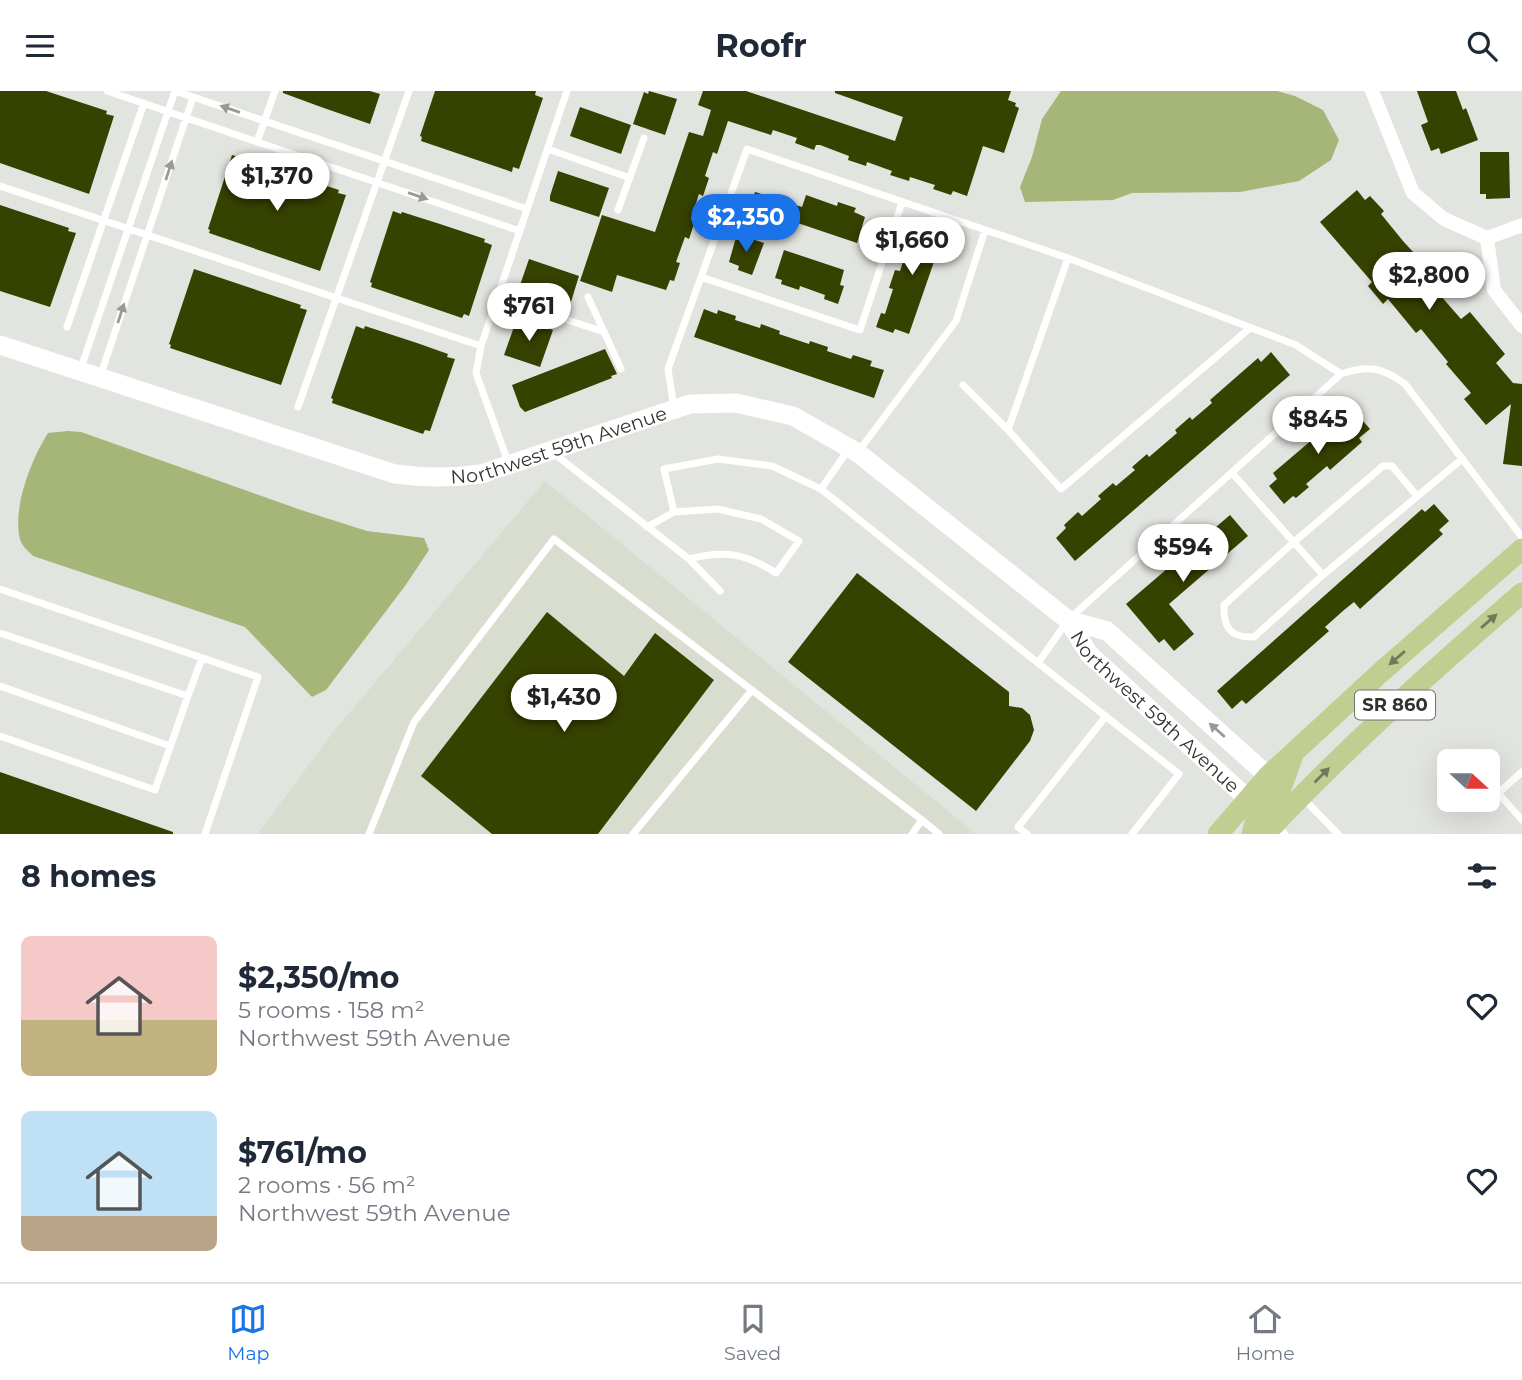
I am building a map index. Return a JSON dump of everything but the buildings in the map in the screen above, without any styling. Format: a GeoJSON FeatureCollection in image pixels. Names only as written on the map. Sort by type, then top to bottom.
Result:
{"type":"FeatureCollection","features":[{"type":"Feature","properties":{"kind":"main road","name":"SR 860"},"geometry":{"type":"LineString","coordinates":[[1218,834],[1268,776],[1380,673],[1522,549]]}},
{"type":"Feature","properties":{"kind":"main road","name":"SR 860"},"geometry":{"type":"LineString","coordinates":[[1275,831],[1301,796],[1423,679],[1522,593]]}},
{"type":"Feature","properties":{"kind":"main road"},"geometry":{"type":"LineString","coordinates":[[1275,831],[1275,805],[1293,753]]}},
{"type":"Feature","properties":{"kind":"main road"},"geometry":{"type":"LineString","coordinates":[[1252,834],[1268,776]]}},
{"type":"Feature","properties":{"kind":"street"},"geometry":{"type":"LineString","coordinates":[[1373,91],[1413,193],[1444,219],[1487,238],[1522,225]]}},
{"type":"Feature","properties":{"kind":"street"},"geometry":{"type":"LineString","coordinates":[[1487,238],[1494,290],[1522,326]]}},
{"type":"Feature","properties":{"kind":"street","name":"Northwest 59th Avenue"},"geometry":{"type":"LineString","coordinates":[[0,345],[395,474],[447,478],[481,474],[690,404],[736,403],[793,416],[854,450],[1068,620],[1089,654],[1248,799]]}},
{"type":"Feature","properties":{"kind":"street","name":"Northwest 59th Avenue"},"geometry":{"type":"LineString","coordinates":[[1068,620],[1107,631],[1268,776]]}},
{"type":"Feature","properties":{"kind":"lane"},"geometry":{"type":"LineString","coordinates":[[107,91],[520,231]]}},
{"type":"Feature","properties":{"kind":"lane"},"geometry":{"type":"LineString","coordinates":[[80,371],[175,91],[527,209]]}},
{"type":"Feature","properties":{"kind":"lane"},"geometry":{"type":"LineString","coordinates":[[257,142],[275,91]]}},
{"type":"Feature","properties":{"kind":"lane"},"geometry":{"type":"LineString","coordinates":[[298,407],[409,91]]}},
{"type":"Feature","properties":{"kind":"lane"},"geometry":{"type":"LineString","coordinates":[[510,466],[476,373],[481,346],[567,91]]}},
{"type":"Feature","properties":{"kind":"lane"},"geometry":{"type":"LineString","coordinates":[[99,378],[193,97]]}},
{"type":"Feature","properties":{"kind":"lane"},"geometry":{"type":"LineString","coordinates":[[67,327],[144,103]]}},
{"type":"Feature","properties":{"kind":"lane"},"geometry":{"type":"LineString","coordinates":[[618,210],[644,138]]}},
{"type":"Feature","properties":{"kind":"lane"},"geometry":{"type":"LineString","coordinates":[[548,149],[630,178]]}},
{"type":"Feature","properties":{"kind":"lane"},"geometry":{"type":"LineString","coordinates":[[674,409],[668,369],[747,149],[1068,258],[1296,345],[1341,375]]}},
{"type":"Feature","properties":{"kind":"lane"},"geometry":{"type":"LineString","coordinates":[[0,186],[481,346]]}},
{"type":"Feature","properties":{"kind":"lane"},"geometry":{"type":"LineString","coordinates":[[701,277],[860,330],[902,202]]}},
{"type":"Feature","properties":{"kind":"lane"},"geometry":{"type":"LineString","coordinates":[[821,489],[956,321],[985,230]]}},
{"type":"Feature","properties":{"kind":"lane"},"geometry":{"type":"LineString","coordinates":[[1008,430],[1068,258]]}},
{"type":"Feature","properties":{"kind":"lane"},"geometry":{"type":"LineString","coordinates":[[498,297],[604,332]]}},
{"type":"Feature","properties":{"kind":"lane"},"geometry":{"type":"LineString","coordinates":[[587,297],[621,369]]}},
{"type":"Feature","properties":{"kind":"lane"},"geometry":{"type":"LineString","coordinates":[[963,385],[1061,489],[1250,328]]}},
{"type":"Feature","properties":{"kind":"lane"},"geometry":{"type":"LineString","coordinates":[[1038,663],[1068,620],[1341,375],[1357,369],[1374,369],[1391,374],[1405,384],[1522,537]]}},
{"type":"Feature","properties":{"kind":"lane"},"geometry":{"type":"LineString","coordinates":[[551,451],[688,559],[720,591]]}},
{"type":"Feature","properties":{"kind":"lane"},"geometry":{"type":"LineString","coordinates":[[674,512],[664,469],[718,459],[772,466],[821,489],[1179,775],[1132,834]]}},
{"type":"Feature","properties":{"kind":"lane"},"geometry":{"type":"LineString","coordinates":[[1417,496],[1392,465],[1383,466],[1224,605],[1223,618],[1227,628],[1241,638],[1254,637],[1462,459]]}},
{"type":"Feature","properties":{"kind":"lane"},"geometry":{"type":"LineString","coordinates":[[1232,473],[1324,575]]}},
{"type":"Feature","properties":{"kind":"lane"},"geometry":{"type":"LineString","coordinates":[[646,527],[674,512],[718,509],[761,519],[799,541],[776,573],[757,561],[734,554],[711,554],[688,559]]}},
{"type":"Feature","properties":{"kind":"lane"},"geometry":{"type":"LineString","coordinates":[[369,834],[414,722],[554,538],[939,834]]}},
{"type":"Feature","properties":{"kind":"lane"},"geometry":{"type":"LineString","coordinates":[[0,589],[258,677],[205,834]]}},
{"type":"Feature","properties":{"kind":"lane"},"geometry":{"type":"LineString","coordinates":[[0,633],[188,697]]}},
{"type":"Feature","properties":{"kind":"lane"},"geometry":{"type":"LineString","coordinates":[[0,736],[155,790],[202,658]]}},
{"type":"Feature","properties":{"kind":"lane"},"geometry":{"type":"LineString","coordinates":[[0,686],[170,746]]}},
{"type":"Feature","properties":{"kind":"lane"},"geometry":{"type":"LineString","coordinates":[[633,834],[752,690]]}},
{"type":"Feature","properties":{"kind":"lane"},"geometry":{"type":"LineString","coordinates":[[1027,834],[1018,827],[1106,716]]}},
{"type":"Feature","properties":{"kind":"lane"},"geometry":{"type":"LineString","coordinates":[[1522,772],[1498,793],[1522,820]]}},
{"type":"Feature","properties":{"kind":"lane"},"geometry":{"type":"LineString","coordinates":[[1301,796],[1338,834]]}},
{"type":"Feature","properties":{"kind":"lane"},"geometry":{"type":"LineString","coordinates":[[912,834],[922,820]]}},
{"type":"Feature","properties":{"kind":"shaded area"},"geometry":{"type":"Polygon","coordinates":[[[1061,91],[1277,91],[1295,96],[1323,110],[1339,140],[1331,160],[1299,181],[1240,192],[1132,193],[1113,200],[1025,202],[1020,187],[1032,157],[1042,119],[1061,91]]]}},
{"type":"Feature","properties":{"kind":"shaded area"},"geometry":{"type":"Polygon","coordinates":[[[81,432],[367,531],[424,538],[429,550],[326,690],[312,697],[245,627],[33,556],[27,550],[21,541],[18,527],[25,484],[48,433],[81,432]]]}},
{"type":"Feature","properties":{"kind":"shaded area"},"geometry":{"type":"Polygon","coordinates":[[[545,481],[976,834],[257,834],[334,731],[545,481]]]}}]}
